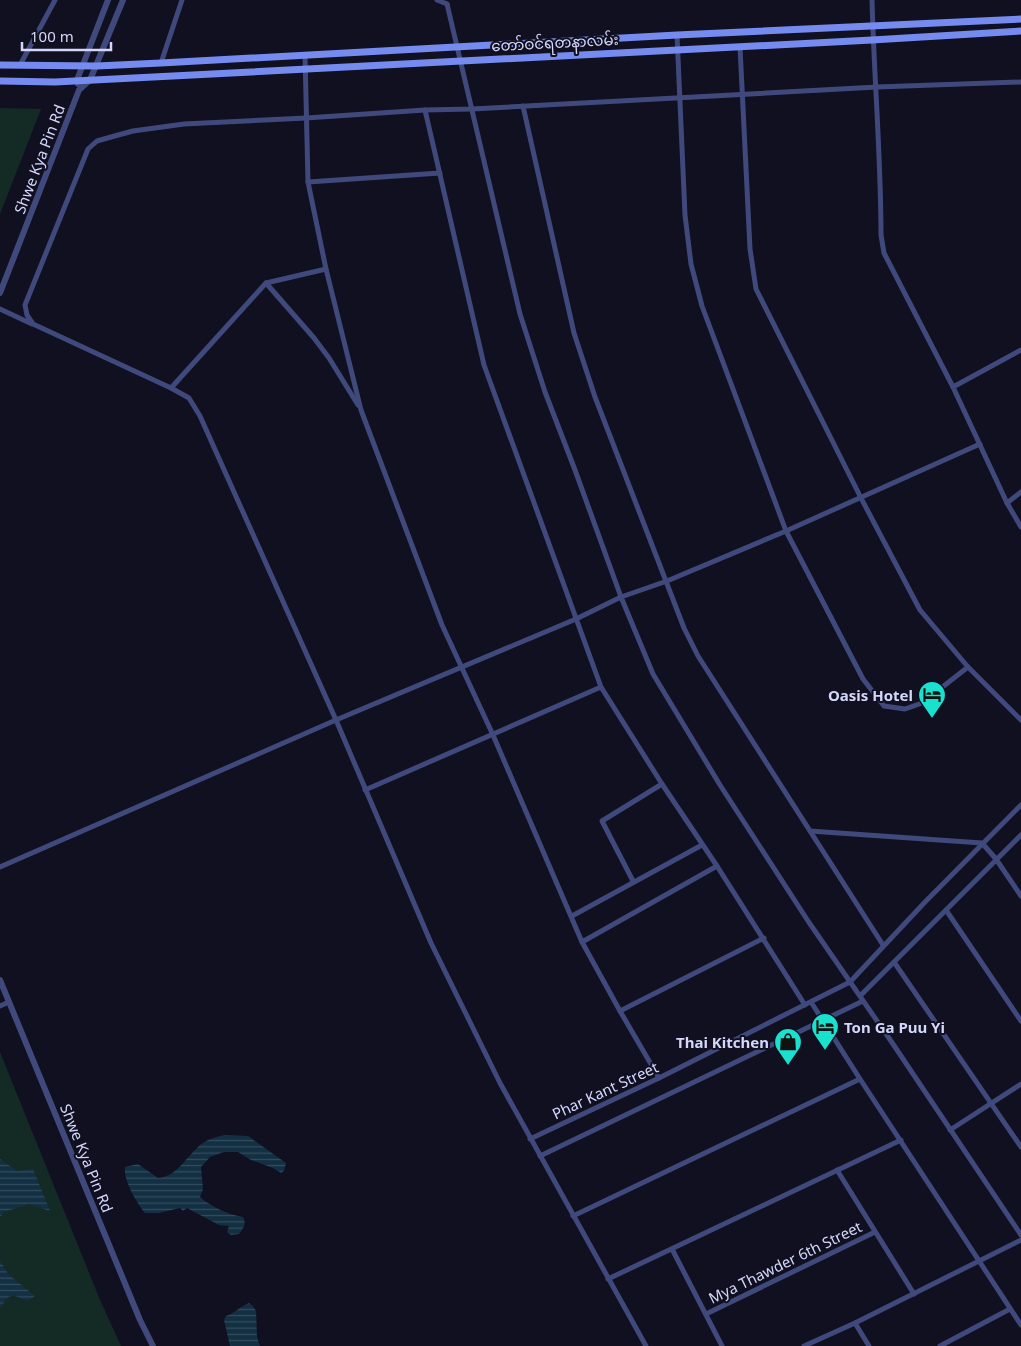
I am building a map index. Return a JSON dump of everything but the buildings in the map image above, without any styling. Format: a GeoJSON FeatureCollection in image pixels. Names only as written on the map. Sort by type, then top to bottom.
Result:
{"type":"FeatureCollection","features":[{"type":"Feature","properties":{"kind":"main road","name":"တော်ဝင်ရတနာလမ်း"},"geometry":{"type":"LineString","coordinates":[[0,65],[97,66],[1021,19]]}},
{"type":"Feature","properties":{"kind":"main road","name":"တော်ဝင်ရတနာလမ်း"},"geometry":{"type":"LineString","coordinates":[[0,81],[55,82],[1021,31]]}},
{"type":"Feature","properties":{"kind":"street"},"geometry":{"type":"LineString","coordinates":[[20,65],[55,0]]}},
{"type":"Feature","properties":{"kind":"street"},"geometry":{"type":"LineString","coordinates":[[79,90],[77,80],[108,0]]}},
{"type":"Feature","properties":{"kind":"street","name":"Shwe Kya Pin Rd"},"geometry":{"type":"LineString","coordinates":[[0,293],[79,90],[90,80],[97,66],[123,0]]}},
{"type":"Feature","properties":{"kind":"street"},"geometry":{"type":"LineString","coordinates":[[161,63],[182,0]]}},
{"type":"Feature","properties":{"kind":"street"},"geometry":{"type":"LineString","coordinates":[[437,0],[448,2],[456,47],[520,314],[545,392],[621,598],[652,674],[679,720],[808,921],[1021,1235]]}},
{"type":"Feature","properties":{"kind":"street"},"geometry":{"type":"LineString","coordinates":[[872,0],[872,40],[877,87],[881,235],[884,253],[953,387],[1007,504],[1021,527]]}},
{"type":"Feature","properties":{"kind":"street"},"geometry":{"type":"LineString","coordinates":[[677,35],[685,215],[691,264],[702,306],[786,531],[863,679],[884,706],[905,709],[922,703],[968,667]]}},
{"type":"Feature","properties":{"kind":"street"},"geometry":{"type":"LineString","coordinates":[[740,47],[750,249],[756,289],[861,498],[920,610],[968,667],[1021,720]]}},
{"type":"Feature","properties":{"kind":"street"},"geometry":{"type":"LineString","coordinates":[[305,55],[308,182],[326,269],[361,410],[442,625],[493,735],[582,942],[659,1078]]}},
{"type":"Feature","properties":{"kind":"street"},"geometry":{"type":"LineString","coordinates":[[33,324],[27,315],[25,305],[88,149],[97,141],[132,131],[184,124],[425,110],[877,87],[1021,82]]}},
{"type":"Feature","properties":{"kind":"street"},"geometry":{"type":"LineString","coordinates":[[523,106],[574,333],[595,397],[684,628],[698,656],[883,946]]}},
{"type":"Feature","properties":{"kind":"street"},"geometry":{"type":"LineString","coordinates":[[425,110],[484,365],[601,686],[662,784],[764,938],[805,1005]]}},
{"type":"Feature","properties":{"kind":"street"},"geometry":{"type":"LineString","coordinates":[[308,182],[440,173]]}},
{"type":"Feature","properties":{"kind":"street"},"geometry":{"type":"LineString","coordinates":[[171,388],[266,283],[326,269]]}},
{"type":"Feature","properties":{"kind":"street"},"geometry":{"type":"LineString","coordinates":[[266,283],[302,323],[329,358],[361,410]]}},
{"type":"Feature","properties":{"kind":"street"},"geometry":{"type":"LineString","coordinates":[[0,309],[189,398],[200,416],[336,720],[431,943],[500,1083],[646,1346]]}},
{"type":"Feature","properties":{"kind":"street"},"geometry":{"type":"LineString","coordinates":[[953,387],[1021,350]]}},
{"type":"Feature","properties":{"kind":"street"},"geometry":{"type":"LineString","coordinates":[[0,866],[621,598],[667,581],[786,531],[980,444]]}},
{"type":"Feature","properties":{"kind":"street"},"geometry":{"type":"LineString","coordinates":[[1007,504],[1021,492]]}},
{"type":"Feature","properties":{"kind":"street"},"geometry":{"type":"LineString","coordinates":[[365,790],[601,686]]}},
{"type":"Feature","properties":{"kind":"street"},"geometry":{"type":"LineString","coordinates":[[633,881],[602,821],[662,784]]}},
{"type":"Feature","properties":{"kind":"street","name":"Phar Kant Street"},"geometry":{"type":"LineString","coordinates":[[530,1139],[659,1078],[850,982],[925,902],[1021,805]]}},
{"type":"Feature","properties":{"kind":"street"},"geometry":{"type":"LineString","coordinates":[[810,831],[982,843],[996,859],[1021,896]]}},
{"type":"Feature","properties":{"kind":"street"},"geometry":{"type":"LineString","coordinates":[[540,1156],[861,998],[894,962],[1021,835]]}},
{"type":"Feature","properties":{"kind":"street"},"geometry":{"type":"LineString","coordinates":[[572,916],[702,845]]}},
{"type":"Feature","properties":{"kind":"street"},"geometry":{"type":"LineString","coordinates":[[582,942],[717,866]]}},
{"type":"Feature","properties":{"kind":"street"},"geometry":{"type":"LineString","coordinates":[[946,910],[1021,1022]]}},
{"type":"Feature","properties":{"kind":"street"},"geometry":{"type":"LineString","coordinates":[[620,1011],[764,938]]}},
{"type":"Feature","properties":{"kind":"street"},"geometry":{"type":"LineString","coordinates":[[894,962],[1021,1147]]}},
{"type":"Feature","properties":{"kind":"street","name":"Shwe Kya Pin Rd"},"geometry":{"type":"LineString","coordinates":[[0,980],[140,1320],[153,1346]]}},
{"type":"Feature","properties":{"kind":"street"},"geometry":{"type":"LineString","coordinates":[[0,1006],[9,1002]]}},
{"type":"Feature","properties":{"kind":"street"},"geometry":{"type":"LineString","coordinates":[[812,1002],[821,1019],[1021,1325]]}},
{"type":"Feature","properties":{"kind":"street"},"geometry":{"type":"LineString","coordinates":[[573,1216],[860,1079]]}},
{"type":"Feature","properties":{"kind":"street"},"geometry":{"type":"LineString","coordinates":[[950,1130],[1021,1084]]}},
{"type":"Feature","properties":{"kind":"street"},"geometry":{"type":"LineString","coordinates":[[608,1279],[901,1140]]}},
{"type":"Feature","properties":{"kind":"street"},"geometry":{"type":"LineString","coordinates":[[837,1170],[914,1294]]}},
{"type":"Feature","properties":{"kind":"street","name":"Mya Thawder 6th Street"},"geometry":{"type":"LineString","coordinates":[[706,1314],[875,1232]]}},
{"type":"Feature","properties":{"kind":"street"},"geometry":{"type":"LineString","coordinates":[[804,1346],[855,1323],[1021,1240]]}},
{"type":"Feature","properties":{"kind":"street"},"geometry":{"type":"LineString","coordinates":[[672,1248],[722,1346]]}},
{"type":"Feature","properties":{"kind":"street"},"geometry":{"type":"LineString","coordinates":[[940,1346],[1010,1309]]}},
{"type":"Feature","properties":{"kind":"street"},"geometry":{"type":"LineString","coordinates":[[855,1323],[869,1346]]}},
{"type":"Feature","properties":{"kind":"green space"},"geometry":{"type":"Polygon","coordinates":[[[0,108],[41,109],[0,214],[0,108]]]}},
{"type":"Feature","properties":{"kind":"green space"},"geometry":{"type":"Polygon","coordinates":[[[0,1052],[100,1300],[121,1346],[0,1346],[0,1052]]]}},
{"type":"Feature","properties":{"kind":"water"},"geometry":{"type":"Polygon","coordinates":[[[225,1135],[248,1136],[286,1163],[284,1171],[281,1173],[238,1152],[224,1152],[210,1157],[201,1167],[203,1189],[200,1197],[220,1210],[243,1217],[245,1224],[239,1234],[231,1235],[227,1232],[229,1226],[219,1225],[187,1208],[183,1211],[180,1208],[159,1213],[145,1213],[128,1185],[125,1167],[138,1164],[158,1178],[165,1177],[180,1167],[200,1145],[225,1135]]]}},
{"type":"Feature","properties":{"kind":"water"},"geometry":{"type":"Polygon","coordinates":[[[0,1159],[17,1171],[33,1169],[50,1211],[29,1204],[4,1212],[0,1217],[0,1159]]]}},
{"type":"Feature","properties":{"kind":"water"},"geometry":{"type":"Polygon","coordinates":[[[0,1260],[8,1274],[35,1296],[27,1301],[13,1295],[7,1298],[0,1308],[0,1260]]]}},
{"type":"Feature","properties":{"kind":"water"},"geometry":{"type":"Polygon","coordinates":[[[249,1303],[256,1311],[257,1337],[260,1346],[230,1346],[224,1320],[226,1316],[249,1303]]]}},
{"type":"Feature","properties":{"kind":"place","name":"Oasis Hotel"},"geometry":{"type":"Point","coordinates":[932,719]}},
{"type":"Feature","properties":{"kind":"place","name":"Ton Ga Puu Yi"},"geometry":{"type":"Point","coordinates":[825,1051]}},
{"type":"Feature","properties":{"kind":"place","name":"Thai Kitchen"},"geometry":{"type":"Point","coordinates":[788,1066]}}]}
